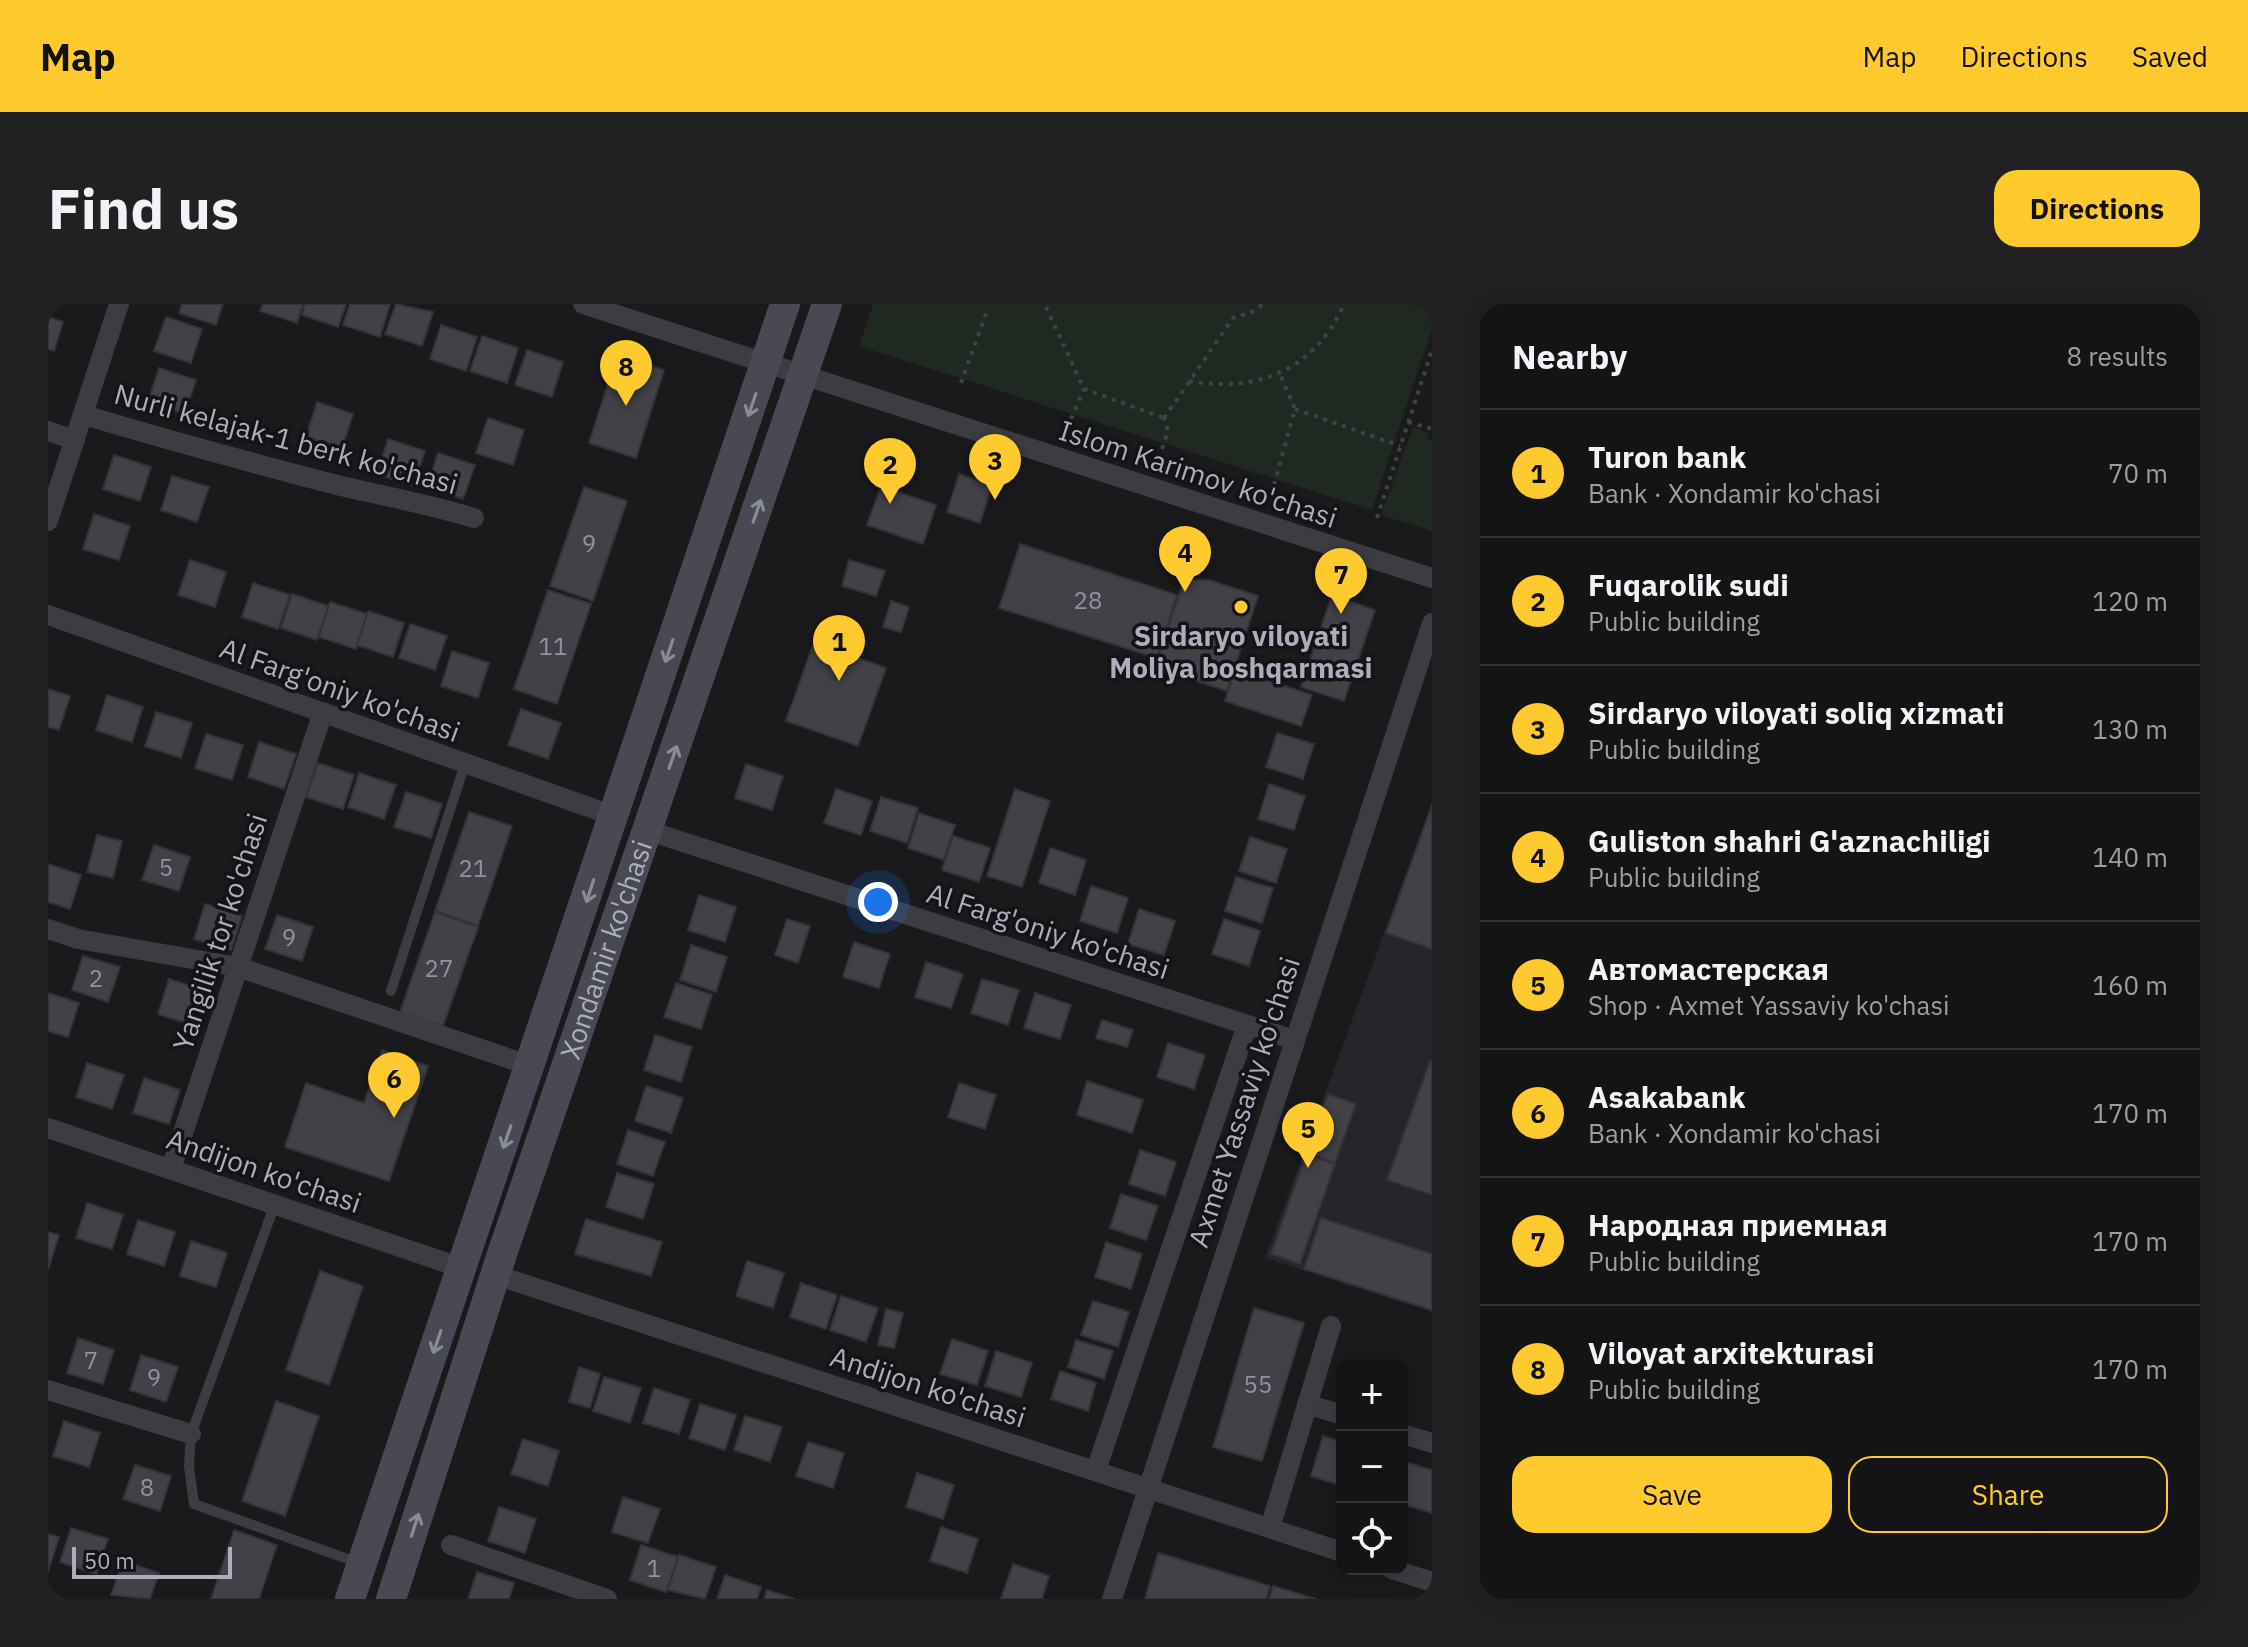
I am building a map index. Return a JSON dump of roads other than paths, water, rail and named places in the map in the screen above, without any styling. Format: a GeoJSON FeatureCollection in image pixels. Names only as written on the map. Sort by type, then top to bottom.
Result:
{"type":"FeatureCollection","features":[{"type":"Feature","properties":{"kind":"main road","name":"Xondamir ko'chasi"},"geometry":{"type":"LineString","coordinates":[[350,1599],[785,304]]}},
{"type":"Feature","properties":{"kind":"main road","name":"Xondamir ko'chasi"},"geometry":{"type":"LineString","coordinates":[[391,1599],[496,1275],[827,304]]}},
{"type":"Feature","properties":{"kind":"street"},"geometry":{"type":"LineString","coordinates":[[48,521],[119,304]]}},
{"type":"Feature","properties":{"kind":"street","name":"Islom Karimov ko'chasi"},"geometry":{"type":"LineString","coordinates":[[583,304],[1432,578]]}},
{"type":"Feature","properties":{"kind":"street","name":"Nurli kelajak-1 berk ko'chasi"},"geometry":{"type":"LineString","coordinates":[[84,415],[216,454],[414,500],[474,518]]}},
{"type":"Feature","properties":{"kind":"street"},"geometry":{"type":"LineString","coordinates":[[48,431],[75,440]]}},
{"type":"Feature","properties":{"kind":"street","name":"Al Farg'oniy ko'chasi"},"geometry":{"type":"LineString","coordinates":[[48,615],[614,816]]}},
{"type":"Feature","properties":{"kind":"street","name":"Axmet Yassaviy ko'chasi"},"geometry":{"type":"LineString","coordinates":[[1112,1599],[1146,1487],[1432,623]]}},
{"type":"Feature","properties":{"kind":"street","name":"Yangilik tor ko'chasi"},"geometry":{"type":"LineString","coordinates":[[171,1169],[323,712]]}},
{"type":"Feature","properties":{"kind":"street","name":"Al Farg'oniy ko'chasi"},"geometry":{"type":"LineString","coordinates":[[649,831],[1294,1040]]}},
{"type":"Feature","properties":{"kind":"street"},"geometry":{"type":"LineString","coordinates":[[48,929],[78,939],[238,967],[531,1066]]}},
{"type":"Feature","properties":{"kind":"street"},"geometry":{"type":"LineString","coordinates":[[1096,1470],[1247,1025]]}},
{"type":"Feature","properties":{"kind":"street","name":"Andijon ko'chasi"},"geometry":{"type":"LineString","coordinates":[[48,1128],[462,1268]]}},
{"type":"Feature","properties":{"kind":"street","name":"Andijon ko'chasi"},"geometry":{"type":"LineString","coordinates":[[496,1275],[1336,1550]]}},
{"type":"Feature","properties":{"kind":"street"},"geometry":{"type":"LineString","coordinates":[[1270,1528],[1331,1326]]}},
{"type":"Feature","properties":{"kind":"street"},"geometry":{"type":"LineString","coordinates":[[48,1390],[191,1434]]}},
{"type":"Feature","properties":{"kind":"street"},"geometry":{"type":"LineString","coordinates":[[1307,1404],[1336,1413]]}},
{"type":"Feature","properties":{"kind":"street"},"geometry":{"type":"LineString","coordinates":[[1408,1436],[1432,1443]]}},
{"type":"Feature","properties":{"kind":"street"},"geometry":{"type":"LineString","coordinates":[[451,1545],[607,1599]]}},
{"type":"Feature","properties":{"kind":"street"},"geometry":{"type":"LineString","coordinates":[[1408,1574],[1432,1582]]}},
{"type":"Feature","properties":{"kind":"lane"},"geometry":{"type":"LineString","coordinates":[[391,991],[465,764]]}},
{"type":"Feature","properties":{"kind":"lane"},"geometry":{"type":"LineString","coordinates":[[275,1204],[191,1434],[189,1466],[194,1504],[362,1564]]}},
{"type":"Feature","properties":{"kind":"place","name":"Viloyat arxitekturasi"},"geometry":{"type":"Point","coordinates":[626,406]}},
{"type":"Feature","properties":{"kind":"place","name":"Sirdaryo viloyati soliq xizmati"},"geometry":{"type":"Point","coordinates":[995,500]}},
{"type":"Feature","properties":{"kind":"place","name":"Fuqarolik sudi"},"geometry":{"type":"Point","coordinates":[890,504]}},
{"type":"Feature","properties":{"kind":"place","name":"Guliston shahri G'aznachiligi"},"geometry":{"type":"Point","coordinates":[1185,592]}},
{"type":"Feature","properties":{"kind":"place","name":"Sirdaryo viloyati Moliya boshqarmasi"},"geometry":{"type":"Point","coordinates":[1241,607]}},
{"type":"Feature","properties":{"kind":"place","name":"Народная приемная"},"geometry":{"type":"Point","coordinates":[1341,614]}},
{"type":"Feature","properties":{"kind":"place","name":"Turon bank"},"geometry":{"type":"Point","coordinates":[839,681]}},
{"type":"Feature","properties":{"kind":"place","name":"Asakabank"},"geometry":{"type":"Point","coordinates":[394,1118]}},
{"type":"Feature","properties":{"kind":"place","name":"Автомастерская"},"geometry":{"type":"Point","coordinates":[1308,1168]}}]}
